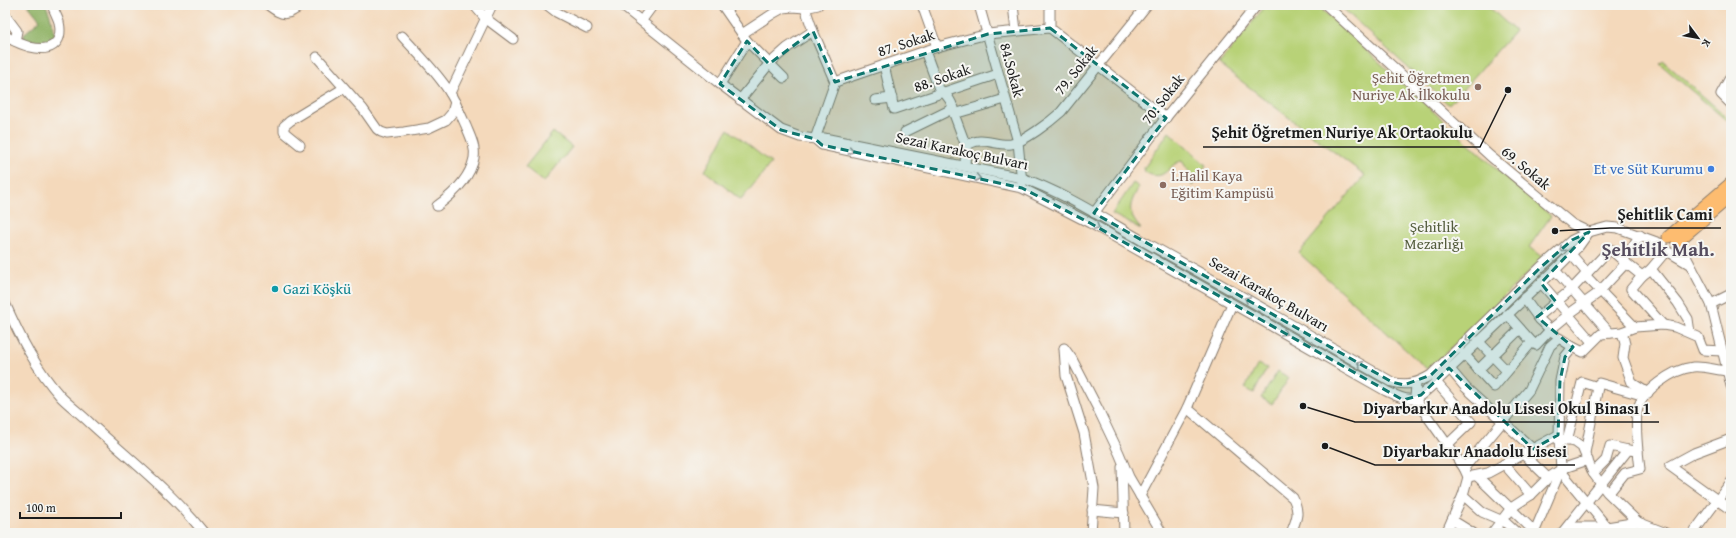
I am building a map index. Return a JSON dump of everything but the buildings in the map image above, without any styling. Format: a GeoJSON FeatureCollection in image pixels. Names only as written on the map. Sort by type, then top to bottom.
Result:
{"type":"FeatureCollection","features":[{"type":"Feature","properties":{"kind":"main road"},"geometry":{"type":"LineString","coordinates":[[1668,245],[1731,183]]}},
{"type":"Feature","properties":{"kind":"main road"},"geometry":{"type":"LineString","coordinates":[[1668,245],[1731,196]]}},
{"type":"Feature","properties":{"kind":"street"},"geometry":{"type":"LineString","coordinates":[[5,34],[15,41],[38,49],[47,49],[55,45],[59,35],[59,23],[52,5]]}},
{"type":"Feature","properties":{"kind":"street"},"geometry":{"type":"LineString","coordinates":[[268,5],[285,15],[302,5]]}},
{"type":"Feature","properties":{"kind":"street"},"geometry":{"type":"LineString","coordinates":[[474,5],[485,18],[513,39]]}},
{"type":"Feature","properties":{"kind":"street"},"geometry":{"type":"LineString","coordinates":[[450,93],[492,5]]}},
{"type":"Feature","properties":{"kind":"street"},"geometry":{"type":"LineString","coordinates":[[547,5],[556,12],[587,28]]}},
{"type":"Feature","properties":{"kind":"street"},"geometry":{"type":"LineString","coordinates":[[621,5],[642,20],[740,100],[781,130],[800,137],[815,139],[822,145],[1022,188],[1090,223],[1403,400],[1415,399],[1436,382],[1449,368],[1555,270],[1571,254],[1589,232]]}},
{"type":"Feature","properties":{"kind":"street"},"geometry":{"type":"LineString","coordinates":[[642,20],[653,5]]}},
{"type":"Feature","properties":{"kind":"street"},"geometry":{"type":"LineString","coordinates":[[722,5],[745,38],[784,78]]}},
{"type":"Feature","properties":{"kind":"street"},"geometry":{"type":"LineString","coordinates":[[720,84],[745,38],[774,13],[784,8],[818,5]]}},
{"type":"Feature","properties":{"kind":"street"},"geometry":{"type":"LineString","coordinates":[[922,5],[937,47]]}},
{"type":"Feature","properties":{"kind":"street","name":"84.Sokak"},"geometry":{"type":"LineString","coordinates":[[978,5],[988,34],[1018,142],[1022,188]]}},
{"type":"Feature","properties":{"kind":"street"},"geometry":{"type":"LineString","coordinates":[[1013,5],[1016,31]]}},
{"type":"Feature","properties":{"kind":"street"},"geometry":{"type":"LineString","coordinates":[[1050,5],[1050,28],[1097,66],[1166,118]]}},
{"type":"Feature","properties":{"kind":"street","name":"70. Sokak"},"geometry":{"type":"LineString","coordinates":[[1094,213],[1166,118],[1256,5]]}},
{"type":"Feature","properties":{"kind":"street","name":"69. Sokak"},"geometry":{"type":"LineString","coordinates":[[1326,5],[1490,156],[1572,224],[1589,232]]}},
{"type":"Feature","properties":{"kind":"street","name":"79. Sokak"},"geometry":{"type":"LineString","coordinates":[[1018,142],[1056,116],[1145,6]]}},
{"type":"Feature","properties":{"kind":"street"},"geometry":{"type":"LineString","coordinates":[[805,7],[813,31],[835,82],[815,139]]}},
{"type":"Feature","properties":{"kind":"street"},"geometry":{"type":"LineString","coordinates":[[5,15],[17,31],[15,41]]}},
{"type":"Feature","properties":{"kind":"street","name":"87. Sokak"},"geometry":{"type":"LineString","coordinates":[[835,82],[937,47],[988,34],[1050,28]]}},
{"type":"Feature","properties":{"kind":"street"},"geometry":{"type":"LineString","coordinates":[[740,100],[769,64],[787,48],[813,31]]}},
{"type":"Feature","properties":{"kind":"street"},"geometry":{"type":"LineString","coordinates":[[402,36],[450,93],[475,150],[474,160],[461,184],[437,206]]}},
{"type":"Feature","properties":{"kind":"street"},"geometry":{"type":"LineString","coordinates":[[926,51],[939,89],[944,92],[954,111],[966,146],[966,166]]}},
{"type":"Feature","properties":{"kind":"street"},"geometry":{"type":"LineString","coordinates":[[317,57],[364,109],[377,129],[387,134],[429,128],[446,120],[452,113],[455,102]]}},
{"type":"Feature","properties":{"kind":"street"},"geometry":{"type":"LineString","coordinates":[[875,100],[892,98],[884,65]]}},
{"type":"Feature","properties":{"kind":"street","name":"88. Sokak"},"geometry":{"type":"LineString","coordinates":[[892,98],[894,109],[998,74]]}},
{"type":"Feature","properties":{"kind":"street"},"geometry":{"type":"LineString","coordinates":[[1731,76],[1721,94],[1731,104]]}},
{"type":"Feature","properties":{"kind":"street"},"geometry":{"type":"LineString","coordinates":[[300,145],[284,132],[284,126],[344,88]]}},
{"type":"Feature","properties":{"kind":"street"},"geometry":{"type":"LineString","coordinates":[[906,132],[954,111],[1005,99]]}},
{"type":"Feature","properties":{"kind":"street","name":"Sezai Karakoç Bulvarı"},"geometry":{"type":"LineString","coordinates":[[815,139],[824,138],[1022,178],[1061,195],[1214,279],[1392,382],[1404,385],[1416,383]]}},
{"type":"Feature","properties":{"kind":"street"},"geometry":{"type":"LineString","coordinates":[[966,146],[971,142],[979,140],[1010,144],[1018,142]]}},
{"type":"Feature","properties":{"kind":"street"},"geometry":{"type":"LineString","coordinates":[[1573,347],[1565,357],[1560,382],[1560,469],[1534,532],[1511,508],[1472,477],[1446,446],[1415,399],[1416,383],[1431,375],[1542,267],[1572,240],[1589,232],[1607,227],[1618,228],[1682,249],[1711,304],[1725,352],[1727,371],[1731,386]]}},
{"type":"Feature","properties":{"kind":"street"},"geometry":{"type":"LineString","coordinates":[[1507,314],[1536,345],[1550,330],[1600,291],[1625,262],[1640,235]]}},
{"type":"Feature","properties":{"kind":"street"},"geometry":{"type":"LineString","coordinates":[[1668,245],[1689,264]]}},
{"type":"Feature","properties":{"kind":"street"},"geometry":{"type":"LineString","coordinates":[[1663,325],[1631,289],[1642,276],[1651,269],[1668,245]]}},
{"type":"Feature","properties":{"kind":"street"},"geometry":{"type":"LineString","coordinates":[[1538,316],[1572,288],[1610,250],[1642,276]]}},
{"type":"Feature","properties":{"kind":"street"},"geometry":{"type":"LineString","coordinates":[[1571,254],[1600,291],[1635,327]]}},
{"type":"Feature","properties":{"kind":"street"},"geometry":{"type":"LineString","coordinates":[[1651,269],[1685,314],[1688,319],[1690,334]]}},
{"type":"Feature","properties":{"kind":"street"},"geometry":{"type":"LineString","coordinates":[[1555,270],[1610,333]]}},
{"type":"Feature","properties":{"kind":"street"},"geometry":{"type":"LineString","coordinates":[[1541,283],[1592,342]]}},
{"type":"Feature","properties":{"kind":"street"},"geometry":{"type":"LineString","coordinates":[[1711,304],[1731,294]]}},
{"type":"Feature","properties":{"kind":"street"},"geometry":{"type":"LineString","coordinates":[[1524,298],[1550,330],[1559,338],[1583,352],[1601,334],[1622,332],[1635,327],[1663,325],[1675,327],[1698,337],[1703,350],[1725,352]]}},
{"type":"Feature","properties":{"kind":"street"},"geometry":{"type":"LineString","coordinates":[[5,303],[23,343],[39,369],[61,396],[159,484],[188,513],[204,533]]}},
{"type":"Feature","properties":{"kind":"street"},"geometry":{"type":"LineString","coordinates":[[1140,496],[1187,408],[1232,304]]}},
{"type":"Feature","properties":{"kind":"street"},"geometry":{"type":"LineString","coordinates":[[1478,370],[1520,329]]}},
{"type":"Feature","properties":{"kind":"street"},"geometry":{"type":"LineString","coordinates":[[1622,332],[1625,344],[1623,358],[1632,383],[1646,395]]}},
{"type":"Feature","properties":{"kind":"street"},"geometry":{"type":"LineString","coordinates":[[1464,468],[1529,390],[1550,346],[1559,338]]}},
{"type":"Feature","properties":{"kind":"street"},"geometry":{"type":"LineString","coordinates":[[1478,341],[1507,371]]}},
{"type":"Feature","properties":{"kind":"street"},"geometry":{"type":"LineString","coordinates":[[1464,354],[1494,387],[1532,342]]}},
{"type":"Feature","properties":{"kind":"street"},"geometry":{"type":"LineString","coordinates":[[1091,533],[1094,488],[1084,433],[1066,376],[1064,348],[1072,359],[1098,409],[1129,477],[1162,533]]}},
{"type":"Feature","properties":{"kind":"street"},"geometry":{"type":"LineString","coordinates":[[1609,493],[1625,473],[1640,468],[1637,412],[1646,395],[1658,383],[1676,371],[1694,367],[1727,371]]}},
{"type":"Feature","properties":{"kind":"street"},"geometry":{"type":"LineString","coordinates":[[1449,368],[1466,388],[1504,420],[1533,449]]}},
{"type":"Feature","properties":{"kind":"street"},"geometry":{"type":"LineString","coordinates":[[1436,382],[1471,422],[1446,446]]}},
{"type":"Feature","properties":{"kind":"street"},"geometry":{"type":"LineString","coordinates":[[1561,438],[1582,382],[1598,387]]}},
{"type":"Feature","properties":{"kind":"street"},"geometry":{"type":"LineString","coordinates":[[1587,457],[1599,383],[1646,395]]}},
{"type":"Feature","properties":{"kind":"street"},"geometry":{"type":"LineString","coordinates":[[1187,408],[1293,498],[1297,507],[1298,518],[1291,533]]}},
{"type":"Feature","properties":{"kind":"street"},"geometry":{"type":"LineString","coordinates":[[1446,533],[1472,477],[1488,473],[1533,449],[1561,438],[1574,442],[1582,447],[1593,473],[1609,493],[1638,522],[1666,533]]}},
{"type":"Feature","properties":{"kind":"street"},"geometry":{"type":"LineString","coordinates":[[1731,439],[1694,454],[1670,466],[1731,510]]}},
{"type":"Feature","properties":{"kind":"street"},"geometry":{"type":"LineString","coordinates":[[1593,473],[1606,460],[1610,446],[1638,451]]}},
{"type":"Feature","properties":{"kind":"street"},"geometry":{"type":"LineString","coordinates":[[1562,533],[1628,450]]}},
{"type":"Feature","properties":{"kind":"street"},"geometry":{"type":"LineString","coordinates":[[1523,454],[1548,478]]}},
{"type":"Feature","properties":{"kind":"street"},"geometry":{"type":"LineString","coordinates":[[1492,533],[1511,508],[1531,495],[1548,478],[1560,469],[1587,457]]}},
{"type":"Feature","properties":{"kind":"street"},"geometry":{"type":"LineString","coordinates":[[1122,460],[1124,533]]}},
{"type":"Feature","properties":{"kind":"street"},"geometry":{"type":"LineString","coordinates":[[1504,464],[1531,495]]}},
{"type":"Feature","properties":{"kind":"street"},"geometry":{"type":"LineString","coordinates":[[1560,469],[1587,502],[1603,530]]}},
{"type":"Feature","properties":{"kind":"street"},"geometry":{"type":"LineString","coordinates":[[1693,533],[1731,482]]}},
{"type":"Feature","properties":{"kind":"street"},"geometry":{"type":"LineString","coordinates":[[1463,495],[1482,512],[1501,520],[1517,533]]}},
{"type":"Feature","properties":{"kind":"street"},"geometry":{"type":"LineString","coordinates":[[1092,510],[1124,513]]}},
{"type":"Feature","properties":{"kind":"street"},"geometry":{"type":"LineString","coordinates":[[1452,520],[1473,533]]}},
{"type":"Feature","properties":{"kind":"street"},"geometry":{"type":"LineString","coordinates":[[1562,533],[1577,528],[1603,530],[1638,522]]}},
{"type":"Feature","properties":{"kind":"street"},"geometry":{"type":"LineString","coordinates":[[1620,533],[1626,525]]}},
{"type":"Feature","properties":{"kind":"highlighted area"},"geometry":{"type":"Polygon","coordinates":[[[1050,28],[1166,118],[1094,213],[1392,382],[1404,385],[1431,375],[1541,267],[1572,240],[1589,232],[1541,283],[1556,302],[1537,317],[1573,347],[1565,357],[1560,381],[1558,435],[1533,449],[1449,368],[1421,395],[1403,400],[1090,223],[1022,188],[822,145],[815,139],[781,130],[720,84],[747,41],[769,64],[813,31],[835,82],[988,34],[1050,28]]]}},
{"type":"Feature","properties":{"kind":"green space"},"geometry":{"type":"Polygon","coordinates":[[[28,5],[46,5],[55,35],[50,43],[40,45],[22,42],[25,33],[40,20],[28,5]]]}},
{"type":"Feature","properties":{"kind":"green space","name":"Şehitlik Mezarlığı"},"geometry":{"type":"Polygon","coordinates":[[[1266,5],[1317,5],[1472,147],[1551,216],[1529,247],[1543,258],[1428,370],[1299,253],[1365,175],[1219,64],[1266,5]]]}},
{"type":"Feature","properties":{"kind":"green space"},"geometry":{"type":"Polygon","coordinates":[[[1339,5],[1487,5],[1515,31],[1449,105],[1339,5]]]}},
{"type":"Feature","properties":{"kind":"green space"},"geometry":{"type":"Polygon","coordinates":[[[1663,61],[1728,118],[1726,120],[1660,64],[1663,61]]]}},
{"type":"Feature","properties":{"kind":"green space"},"geometry":{"type":"Polygon","coordinates":[[[728,129],[771,163],[741,200],[705,171],[728,129]]]}},
{"type":"Feature","properties":{"kind":"green space"},"geometry":{"type":"Polygon","coordinates":[[[553,132],[572,147],[544,182],[525,167],[553,132]]]}},
{"type":"Feature","properties":{"kind":"green space"},"geometry":{"type":"Polygon","coordinates":[[[1169,132],[1206,165],[1192,186],[1192,176],[1182,161],[1173,165],[1166,172],[1158,176],[1145,172],[1144,168],[1169,132]]]}},
{"type":"Feature","properties":{"kind":"green space"},"geometry":{"type":"Polygon","coordinates":[[[1133,183],[1139,187],[1131,204],[1131,213],[1141,229],[1112,214],[1133,183]]]}},
{"type":"Feature","properties":{"kind":"green space"},"geometry":{"type":"Polygon","coordinates":[[[1258,364],[1267,368],[1254,393],[1245,388],[1258,364]]]}},
{"type":"Feature","properties":{"kind":"green space"},"geometry":{"type":"Polygon","coordinates":[[[1278,371],[1289,378],[1272,404],[1261,398],[1278,371]]]}},
{"type":"Feature","properties":{"kind":"place","name":"Şehit Öğretmen Nuriye Ak İlkokulu"},"geometry":{"type":"Point","coordinates":[1478,87]}},
{"type":"Feature","properties":{"kind":"place","name":"Şehit Öğretmen Nuriye Ak Ortaokulu"},"geometry":{"type":"Point","coordinates":[1508,90]}},
{"type":"Feature","properties":{"kind":"place","name":"Et ve Süt Kurumu"},"geometry":{"type":"Point","coordinates":[1711,169]}},
{"type":"Feature","properties":{"kind":"place","name":"İ.Halil Kaya Eğitim Kampüsü"},"geometry":{"type":"Point","coordinates":[1163,185]}},
{"type":"Feature","properties":{"kind":"place","name":"Şehitlik Cami"},"geometry":{"type":"Point","coordinates":[1555,231]}},
{"type":"Feature","properties":{"kind":"place","name":"Gazi Köşkü"},"geometry":{"type":"Point","coordinates":[275,289]}},
{"type":"Feature","properties":{"kind":"place","name":"Diyarbarkır Anadolu Lisesi Okul Binası 1"},"geometry":{"type":"Point","coordinates":[1303,406]}},
{"type":"Feature","properties":{"kind":"place","name":"Diyarbakır Anadolu Lisesi"},"geometry":{"type":"Point","coordinates":[1325,446]}},
{"type":"Feature","properties":{"kind":"district","name":"Şehitlik Mah."},"geometry":{"type":"Point","coordinates":[1658,249]}}]}
